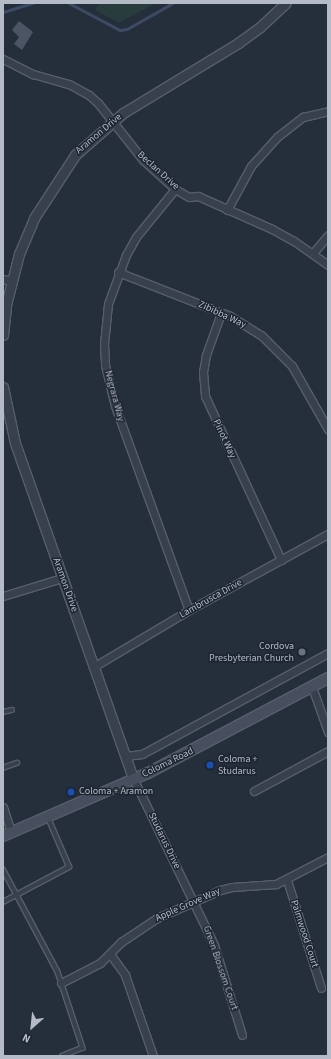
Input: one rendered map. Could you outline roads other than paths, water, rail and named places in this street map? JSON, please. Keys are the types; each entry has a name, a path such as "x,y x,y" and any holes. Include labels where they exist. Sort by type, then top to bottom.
{"main road":[{"name":"Coloma Road","path":"7,834 134,780 328,678"}],"street":[{"name":"Aramon Drive","path":"3,335 7,280 26,236 57,180 75,155 113,121 238,43 260,27 286,3"},
{"name":"Beclan Drive","path":"3,59 33,74 79,89 98,103 143,160 176,190 189,197 198,196 272,229 313,253 328,265"},
{"path":"227,210 251,166 277,137 303,117 328,111"},
{"name":"Negrara Way","path":"176,190 136,238 118,272 105,324 106,365 109,386 189,610"},
{"path":"313,253 328,235"},
{"name":"Zibibba Way","path":"118,272 221,313 261,335 287,359 301,379 328,429"},
{"name":"Pinot Way","path":"221,313 206,355 203,372 205,396 281,560"},
{"name":"Aramon Drive","path":"3,387 15,443 134,780"},
{"name":"Lambrusca Drive","path":"95,666 189,610 328,534"},
{"path":"3,596 62,578"},
{"name":"Coloma Road","path":"126,756 142,754 328,653"},
{"path":"312,687 328,732"},
{"path":"254,791 328,751"},
{"name":"Studarus Drive","path":"134,780 194,902"},
{"path":"3,807 7,834"},
{"name":"Apple Grove Way","path":"61,983 89,971 110,954 121,942 139,929 194,902 232,887 269,886 287,880 328,856"},
{"name":"Palmwood Court","path":"287,880 321,988"},
{"name":"Green Blossom Court","path":"194,902 214,945 242,1035"},
{"path":"110,954 125,975 153,1056"}],"lane":[{"path":"3,712 12,710"},
{"path":"3,768 17,764"},
{"path":"3,902 69,868 48,817"},
{"path":"3,869 18,895 61,983 83,1048 62,1056"}],"waterway":[{"path":"3,12 33,3"},
{"path":"69,3 120,30 127,29 173,3"}],"place":[{"name":"Cordova Presbyterian Church","path":"302,652"},
{"name":"Coloma + Studarus","path":"210,765"},
{"name":"Coloma + Aramon","path":"71,792"}]}
